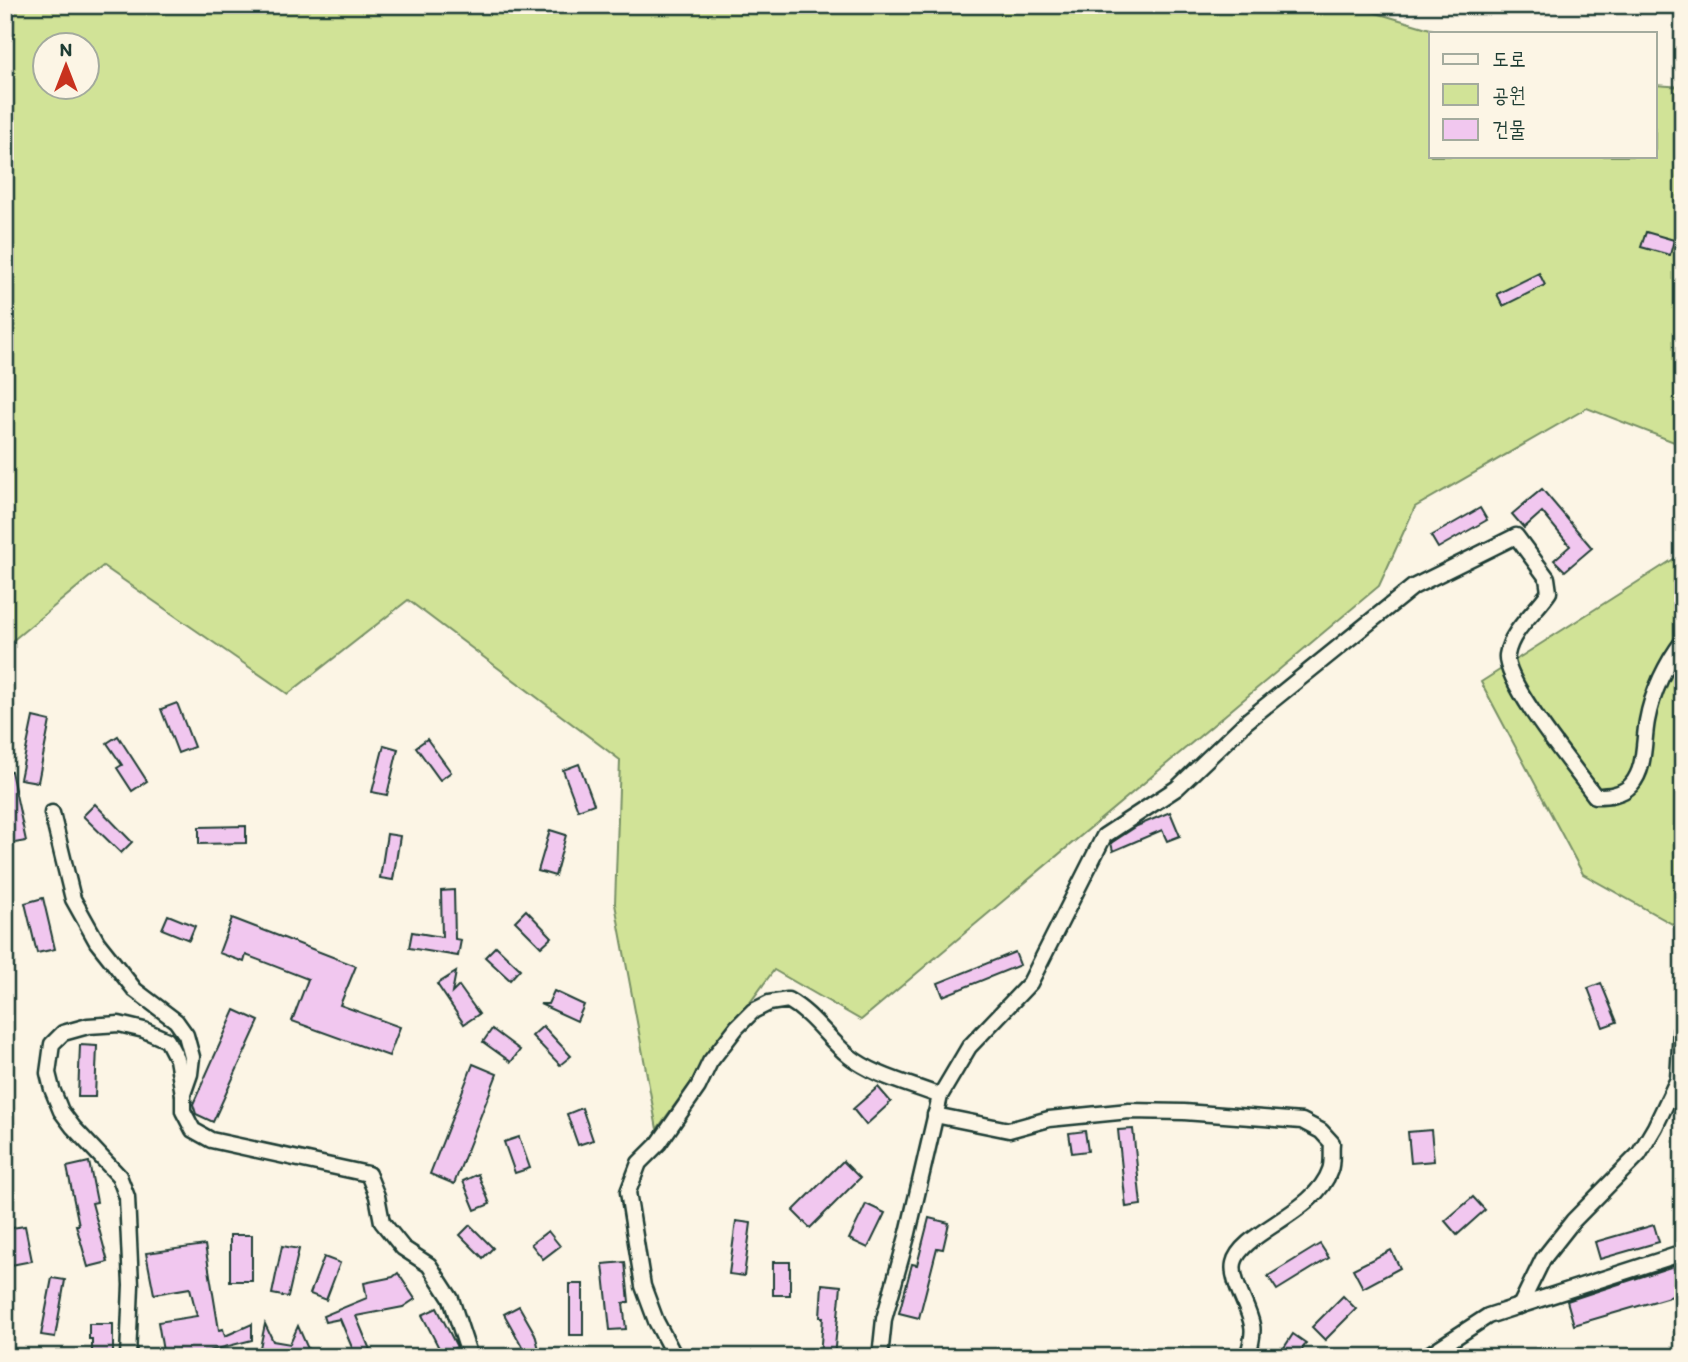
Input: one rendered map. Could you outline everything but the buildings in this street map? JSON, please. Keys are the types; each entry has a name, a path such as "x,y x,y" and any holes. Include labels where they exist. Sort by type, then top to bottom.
{"street":[{"path":"880,1357 884,1319 908,1233 940,1096 969,1047 1030,983 1104,836 1177,788 1247,721 1413,587 1516,536 1547,578 1549,592 1512,640 1507,658 1511,674 1521,694 1595,796 1612,796 1630,786 1638,773 1647,720 1658,686 1683,641"},
{"path":"52,813 73,899 97,942 135,990 176,1021 186,1035 192,1057 183,1094"},
{"path":"675,1357 656,1321 643,1286 628,1192 639,1163 659,1143 698,1087 710,1062 753,1011 769,1003 789,1000 805,1010 850,1057 878,1073 940,1096"},
{"path":"128,1357 131,1285 127,1197 119,1176 61,1111 48,1073 52,1044 63,1033 88,1026 119,1024 144,1030 167,1040 177,1059 183,1111 192,1130 212,1140 368,1174 377,1196 382,1222 403,1248 429,1265 451,1299 470,1357"},
{"path":"1520,1306 1543,1259 1573,1221 1639,1154 1655,1127 1678,1079 1681,1028"},
{"path":"934,1115 1009,1130 1049,1119 1129,1111 1184,1112 1302,1121 1321,1131 1332,1143 1331,1169 1321,1188 1304,1205 1246,1245 1234,1261 1234,1275 1253,1327 1247,1357"},
{"path":"1425,1357 1488,1316 1683,1253"}],"green space":[{"path":"5,5 1349,5 1441,32 1429,32 1429,158 1656,158 1656,85 1683,87 1683,448 1682,445 1587,408 1415,507 1379,586 861,1020 774,970 657,1129 615,904 620,760 408,600 288,694 103,566 5,647"},
{"path":"1683,553 1683,930 1583,874 1481,682"}]}
